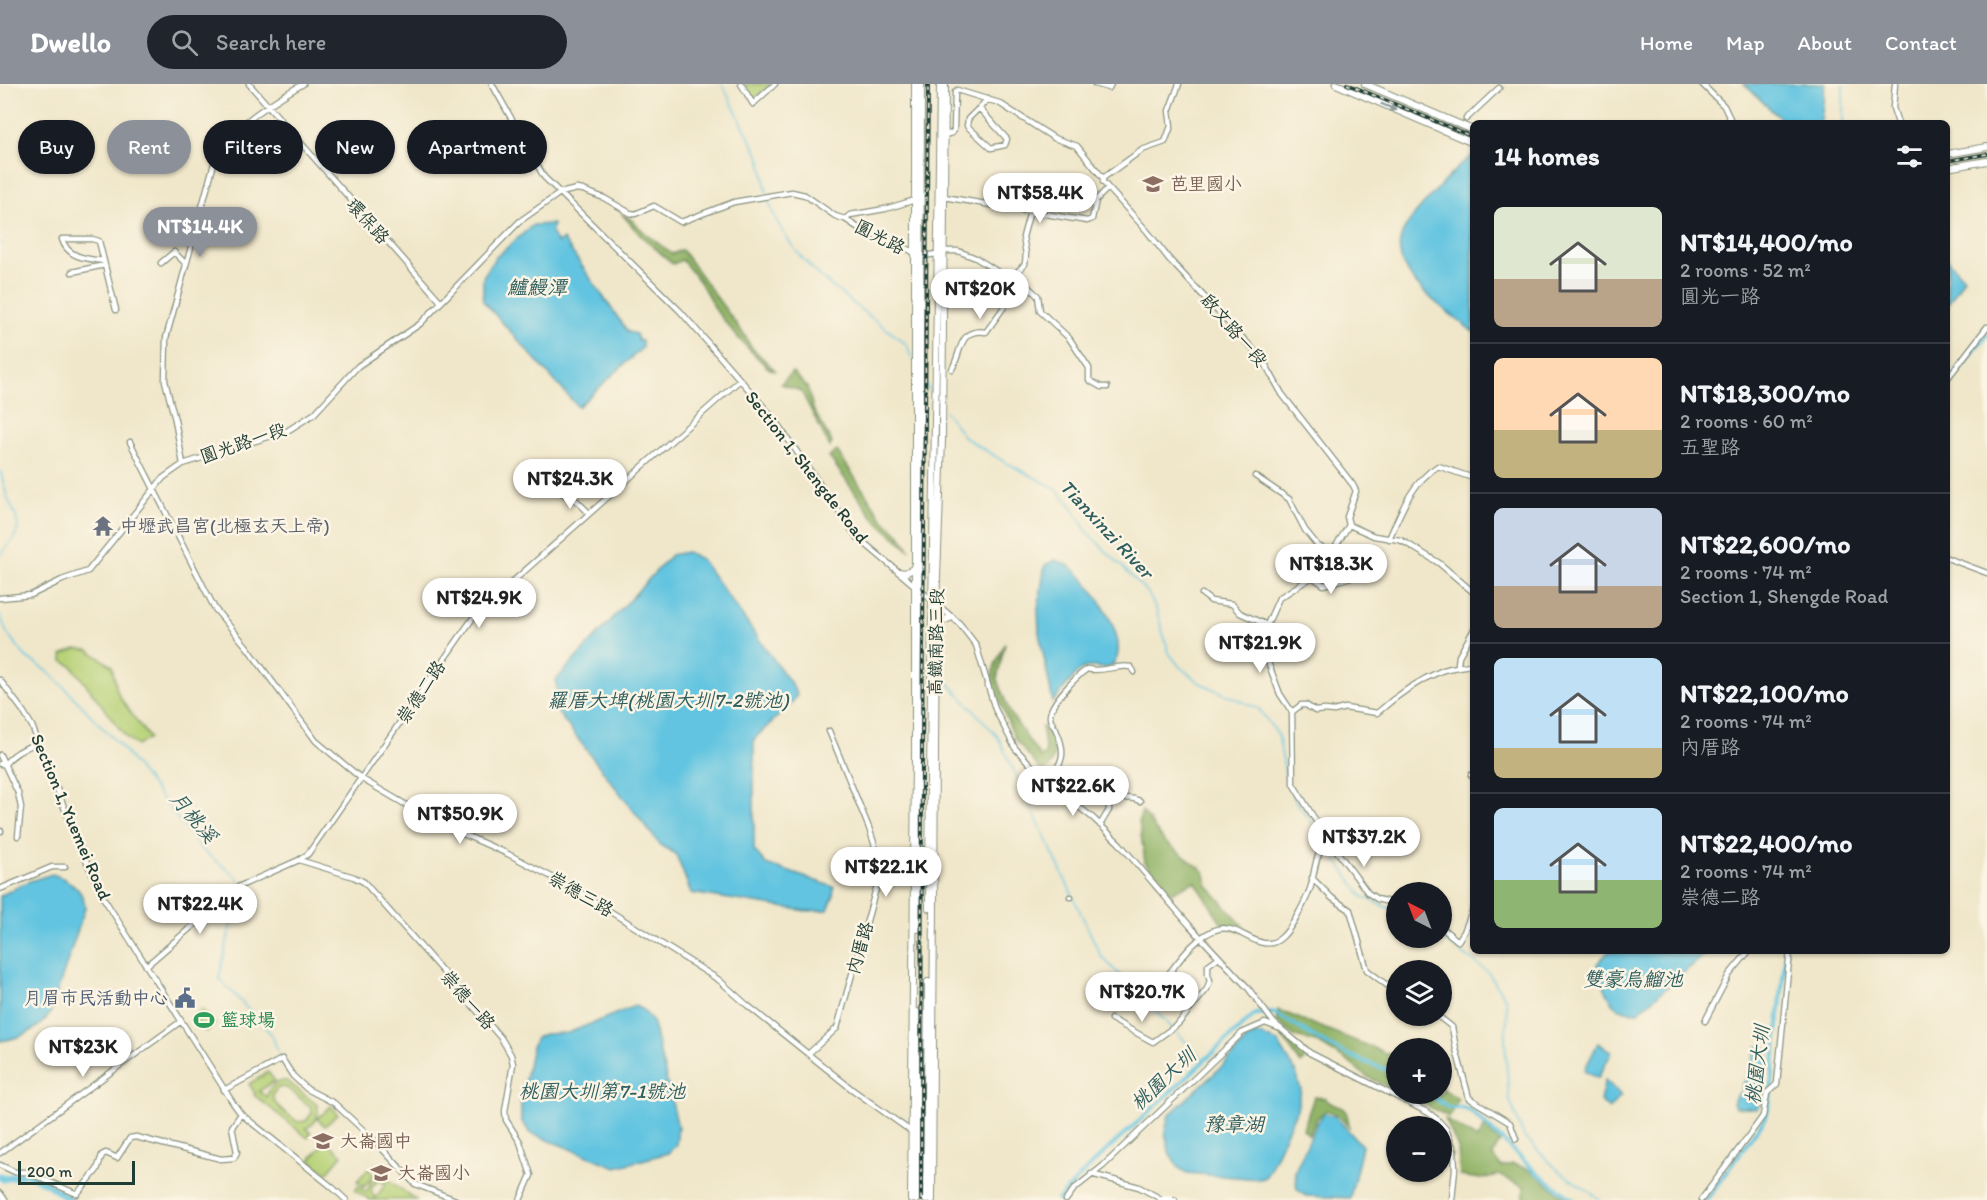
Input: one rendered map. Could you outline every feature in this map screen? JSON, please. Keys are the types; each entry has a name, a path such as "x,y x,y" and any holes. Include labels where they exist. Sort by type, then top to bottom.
{"main road":[{"name":"高鐵南路三段","path":"915,84 917,255"},
{"name":"高鐵南路三段","path":"911,1200 918,585 916,327 921,84"},
{"name":"高鐵南路三段","path":"926,1200 932,613 939,441 940,84"},
{"name":"高鐵南路三段","path":"941,252 945,84"},
{"path":"1336,84 1470,142"},
{"path":"1365,84 1470,129"},
{"path":"939,155 944,135"},
{"path":"915,163 920,136"},
{"path":"1950,153 1987,147"},
{"path":"1950,167 1987,160"},
{"name":"高鐵南路三段","path":"916,419 915,564 920,617 916,1200"},
{"name":"高鐵南路三段","path":"932,1200 937,627 932,578 939,441"},
{"path":"899,572 905,573 913,569 915,564"},
{"path":"918,585 932,578"},
{"path":"920,617 924,611 928,610 932,613"},
{"path":"937,627 941,622 952,618"},
{"path":"915,757 920,734"},
{"path":"913,1031 917,1046"},
{"path":"1162,1200 1174,1200"}],"street":[{"name":"環保路","path":"249,84 441,302"},
{"path":"183,464 165,381 166,338 216,156 222,145 266,105 303,84"},
{"name":"Section 1, Shengde Road","path":"492,84 539,170 680,311 771,415 856,536 918,585 973,639 995,709 1015,748 1047,782 1100,825 1130,855 1201,938 1262,1004 1280,1029"},
{"path":"741,84 753,104 776,84"},
{"path":"1095,84 1109,88 1111,84"},
{"path":"1103,178 1142,150 1165,142 1171,126 1169,111 1179,84"},
{"path":"1702,84 1724,106 1731,120"},
{"path":"1895,84 1893,108 1897,120"},
{"path":"1466,119 1499,88"},
{"name":"啟文路一段","path":"944,135 952,134 954,130 955,92 957,90 999,103 1054,138 1077,146 1103,178 1102,182 1169,259 1263,360 1282,394 1353,485 1356,491 1347,517 1349,525"},
{"path":"979,108 1007,139 1005,145 991,148 969,129 967,121 979,108 988,99"},
{"path":"944,197 1089,221 1093,217 1096,200 1108,188"},
{"name":"圓光路","path":"560,193 583,190 635,214 654,206 681,222 734,202 792,192 805,195 835,216 845,219 866,233 892,240 917,255 958,251 970,255 1028,287 1038,296 1040,311 1069,338 1089,368 1089,380 1101,387 1107,387"},
{"name":"圓光路一段","path":"0,598 31,595 88,571 164,478 183,464 287,431 314,414 358,366 420,324 520,221 560,193"},
{"name":"圓光路","path":"845,219 850,215 885,209 915,200"},
{"path":"952,369 961,344 968,335 977,331 986,332 1004,307 1000,284 1026,264 1023,237 1030,211"},
{"path":"104,263 74,255 63,244 62,239 98,240 104,263 116,310"},
{"path":"161,263 174,252 186,264"},
{"path":"72,272 104,263"},
{"path":"1950,375 1987,327"},
{"name":"崇德二路","path":"146,966 238,887 299,860 310,852 474,615 740,380"},
{"name":"崇德三路","path":"130,442 215,609 247,647 316,741 362,779 436,822 538,869 588,897 719,980 853,1090 912,1132"},
{"path":"1389,539 1407,500 1430,471 1438,466 1470,477"},
{"path":"1255,476 1289,499 1305,530 1318,546 1334,549"},
{"path":"562,493 577,501 589,513"},
{"path":"1386,901 1368,893 1338,850 1328,840 1293,783 1292,712 1280,694 1266,657 1267,625 1282,595 1312,577 1349,525 1374,536 1400,540 1439,563 1470,589"},
{"path":"1950,559 1987,573"},
{"path":"1312,577 1324,585 1358,575"},
{"path":"1202,594 1211,601 1232,604 1240,613 1267,625"},
{"path":"1458,664 1459,656 1470,634"},
{"path":"1292,712 1301,705 1306,705 1315,711 1334,711 1345,708 1377,713 1392,699 1419,682 1443,670 1470,663"},
{"path":"1047,782 1058,769 1063,752 1062,744 1050,719 1051,711 1058,698 1087,669 1109,670 1121,665 1131,667 1134,672"},
{"name":"Section 1, Yuemei Road","path":"0,680 23,711 39,742 79,845 103,897 224,1090 241,1114 346,1200"},
{"name":"內厝路","path":"808,1054 837,1028 882,867 869,828 829,731"},
{"path":"2,764 10,757 39,742"},
{"path":"0,755 2,764 18,793 21,807 18,836"},
{"path":"1100,825 1110,803 1129,798 1140,801"},
{"path":"1163,978 1201,938 1218,929 1227,929 1271,944 1282,937 1299,912 1311,887 1314,861 1328,840"},
{"name":"崇德一路","path":"299,860 364,882 501,1038 511,1055 513,1064 505,1111 506,1120 520,1142 531,1171 520,1200"},
{"path":"0,889 52,867 65,867"},
{"path":"1312,878 1332,898 1350,910 1367,970 1386,984"},
{"path":"1452,936 1458,941 1470,915"},
{"path":"1705,1021 1729,975 1746,954"},
{"path":"1701,1200 1763,1116 1767,1093 1777,1084 1790,954"},
{"path":"1111,1019 1153,1042 1173,1028 1207,989 1210,980 1208,965 1219,957"},
{"path":"0,1153 180,1022"},
{"path":"1066,1200 1074,1189 1176,1098 1242,1033 1265,1023 1280,1029 1310,1053 1429,1113 1438,1120 1446,1130 1454,1151 1452,1200"},
{"path":"1451,1026 1469,1098 1510,1123 1516,1139"},
{"path":"224,1090 280,1060 307,1089 334,1103 375,1141 411,1180 424,1188 456,1200"},
{"path":"0,1165 15,1172 27,1172 77,1194 97,1170 102,1155 106,1153 117,1158 130,1138 136,1137 221,1159 234,1158 237,1152 232,1127 241,1114"},
{"path":"1091,1174 1139,1186 1162,1200"},
{"path":"0,1193 5,1200"}],"green space":[{"path":"744,84 771,84 755,98"},
{"path":"621,213 672,254 682,250 751,347 776,371 768,368 739,339 717,312 700,282 682,260 673,264 640,235"},
{"path":"792,372 807,387 814,411 832,442 830,447 801,391 781,384"},
{"path":"837,451 882,518 900,535 910,550 875,520 829,457"},
{"path":"1005,643 997,679 1010,713 1041,758 1046,752 1042,727 1049,726 1054,751 1052,762 1043,773 1015,739 991,680"},
{"path":"76,649 88,650 112,666 121,699 149,738 137,746 126,737 72,666 63,661 62,655"},
{"path":"1077,773 1115,793 1094,789 1073,793"},
{"path":"1142,811 1164,841 1204,871 1208,886 1248,932 1223,926 1195,881 1169,894 1145,862 1139,821"},
{"name":"籃球場","path":"202,1009 215,1024 206,1032 193,1017"},
{"path":"1278,1010 1386,1053 1386,1086 1366,1076 1346,1060 1316,1042 1295,1037 1276,1021"},
{"path":"1279,1032 1308,1055 1301,1064"},
{"path":"268,1072 275,1081 259,1091 266,1097 274,1085 287,1081 317,1105 316,1119 306,1128 311,1133 308,1138 254,1095 249,1084","holes":["280,1087 287,1088 311,1107 312,1113 306,1121 298,1122 274,1101 275,1092"]},
{"path":"1452,1095 1458,1099 1450,1116 1424,1104 1452,1104"},
{"path":"1314,1097 1325,1098 1344,1109 1349,1127 1338,1115 1327,1110 1317,1118 1309,1135 1303,1129"},
{"path":"331,1106 338,1114 325,1126 317,1119"},
{"path":"1452,1123 1477,1139 1485,1127 1500,1142 1492,1155 1501,1167 1513,1164 1530,1170 1568,1200 1524,1200 1524,1187 1498,1175 1481,1179 1460,1176 1458,1148 1452,1135"},
{"path":"326,1141 342,1155 327,1173 310,1160"},
{"path":"368,1169 374,1174 364,1187 357,1181"},
{"path":"384,1177 416,1200 370,1200 355,1190 358,1186 367,1192 371,1181","holes":["380,1181 386,1184 375,1198 372,1193 373,1186"]}],"water":[{"path":"1744,84 1825,84 1821,120 1782,120"},
{"path":"1470,158 1470,330 1422,290 1403,263 1399,249 1406,226"},
{"name":"鱸鰻潭","path":"553,224 551,233 558,243 563,239 628,332 636,334 638,340 642,341 642,348 578,407 483,301 483,277 495,258 533,225"},
{"path":"1950,262 1964,278 1950,301"},
{"name":"羅厝大埤(桃園大圳7-2號池)","path":"687,552 701,559 797,695 791,704 754,739 754,850 766,864 834,887 828,910 806,911 691,893 676,854 660,845 558,713 556,680 671,555"},
{"path":"1055,560 1066,564 1080,575 1098,598 1113,627 1118,653 1111,666 1088,667 1081,670 1053,702 1039,633 1038,608 1045,565"},
{"path":"52,874 64,879 79,891 85,908 50,1014 28,1033 0,1041 0,896 27,882"},
{"name":"雙豪烏鰡池","path":"1606,954 1706,954 1638,1012 1625,1011 1613,1003 1597,964"},
{"name":"桃園大圳第7-1號池","path":"635,1006 643,1010 652,1020 678,1127 676,1145 668,1153 616,1167 530,1133 521,1120 521,1097 536,1038 544,1034 568,1033"},
{"name":"豫章湖","path":"1258,1034 1278,1042 1296,1072 1301,1090 1297,1109 1268,1173 1264,1178 1259,1179 1187,1173 1179,1168 1170,1155 1165,1132 1169,1115 1229,1060 1248,1038"},
{"path":"1598,1043 1612,1052 1598,1078 1584,1071"},
{"path":"1758,1046 1769,1050 1766,1074 1748,1073"},
{"path":"1747,1077 1763,1078 1762,1094 1742,1089"},
{"path":"1605,1080 1621,1095 1609,1109 1600,1101"},
{"path":"1743,1092 1759,1097 1760,1103 1757,1109 1735,1107 1733,1103 1737,1094"},
{"path":"1324,1113 1335,1116 1362,1146 1350,1198 1306,1196 1297,1189 1295,1171"}],"waterway":[{"name":"Tianxinzi River","path":"722,84 761,160 767,194"},
{"path":"1843,84 1843,120"},
{"name":"Tianxinzi River","path":"768,199 778,223 807,264 846,298 907,345 912,359"},
{"name":"桃園大圳","path":"1950,381 1987,335"},
{"name":"Tianxinzi River","path":"922,379 933,395"},
{"name":"Tianxinzi River","path":"945,411 964,437 1003,461 1055,488 1071,505 1087,532 1148,593 1156,609 1169,653 1180,667 1200,683 1259,709 1278,735 1287,783 1296,802 1363,897 1386,907"},
{"name":"月桃溪","path":"0,471 18,528 15,536 0,556"},
{"name":"月桃溪","path":"0,615 7,633 26,657 46,670 63,686 123,749 202,850 237,877 241,885 241,892 219,978 272,1035 280,1057"},
{"path":"942,676 998,737 1101,956 1204,1060"},
{"name":"Tianxinzi River","path":"1452,946 1488,972 1506,1000 1505,1042 1509,1098 1524,1137 1559,1171 1601,1200"},
{"name":"桃園大圳","path":"1706,1200 1766,1117 1770,1100 1786,954"},
{"name":"桃園大圳","path":"1058,1200 1090,1166 1255,1014 1275,1013 1326,1044 1386,1069"},
{"name":"桃園大圳","path":"1444,1104 1450,1108 1462,1107 1472,1112 1538,1174 1574,1200"},
{"path":"0,1176 3,1179 27,1173 70,1200"}],"tunnel":[{"path":"910,879 930,892"}],"railway":[{"path":"921,1200 922,744 928,84"},
{"path":"1347,84 1470,136"},
{"path":"1950,160 1987,154"}],"place":[{"name":"芭里國小","path":"1153,184"},
{"name":"中壢武昌宮(北極玄天上帝)","path":"103,526"},
{"name":"月眉市民活動中心","path":"185,998"},
{"name":"籃球場","path":"204,1020"},
{"name":"大崙國中","path":"323,1141"},
{"name":"大崙國小","path":"381,1173"}]}
